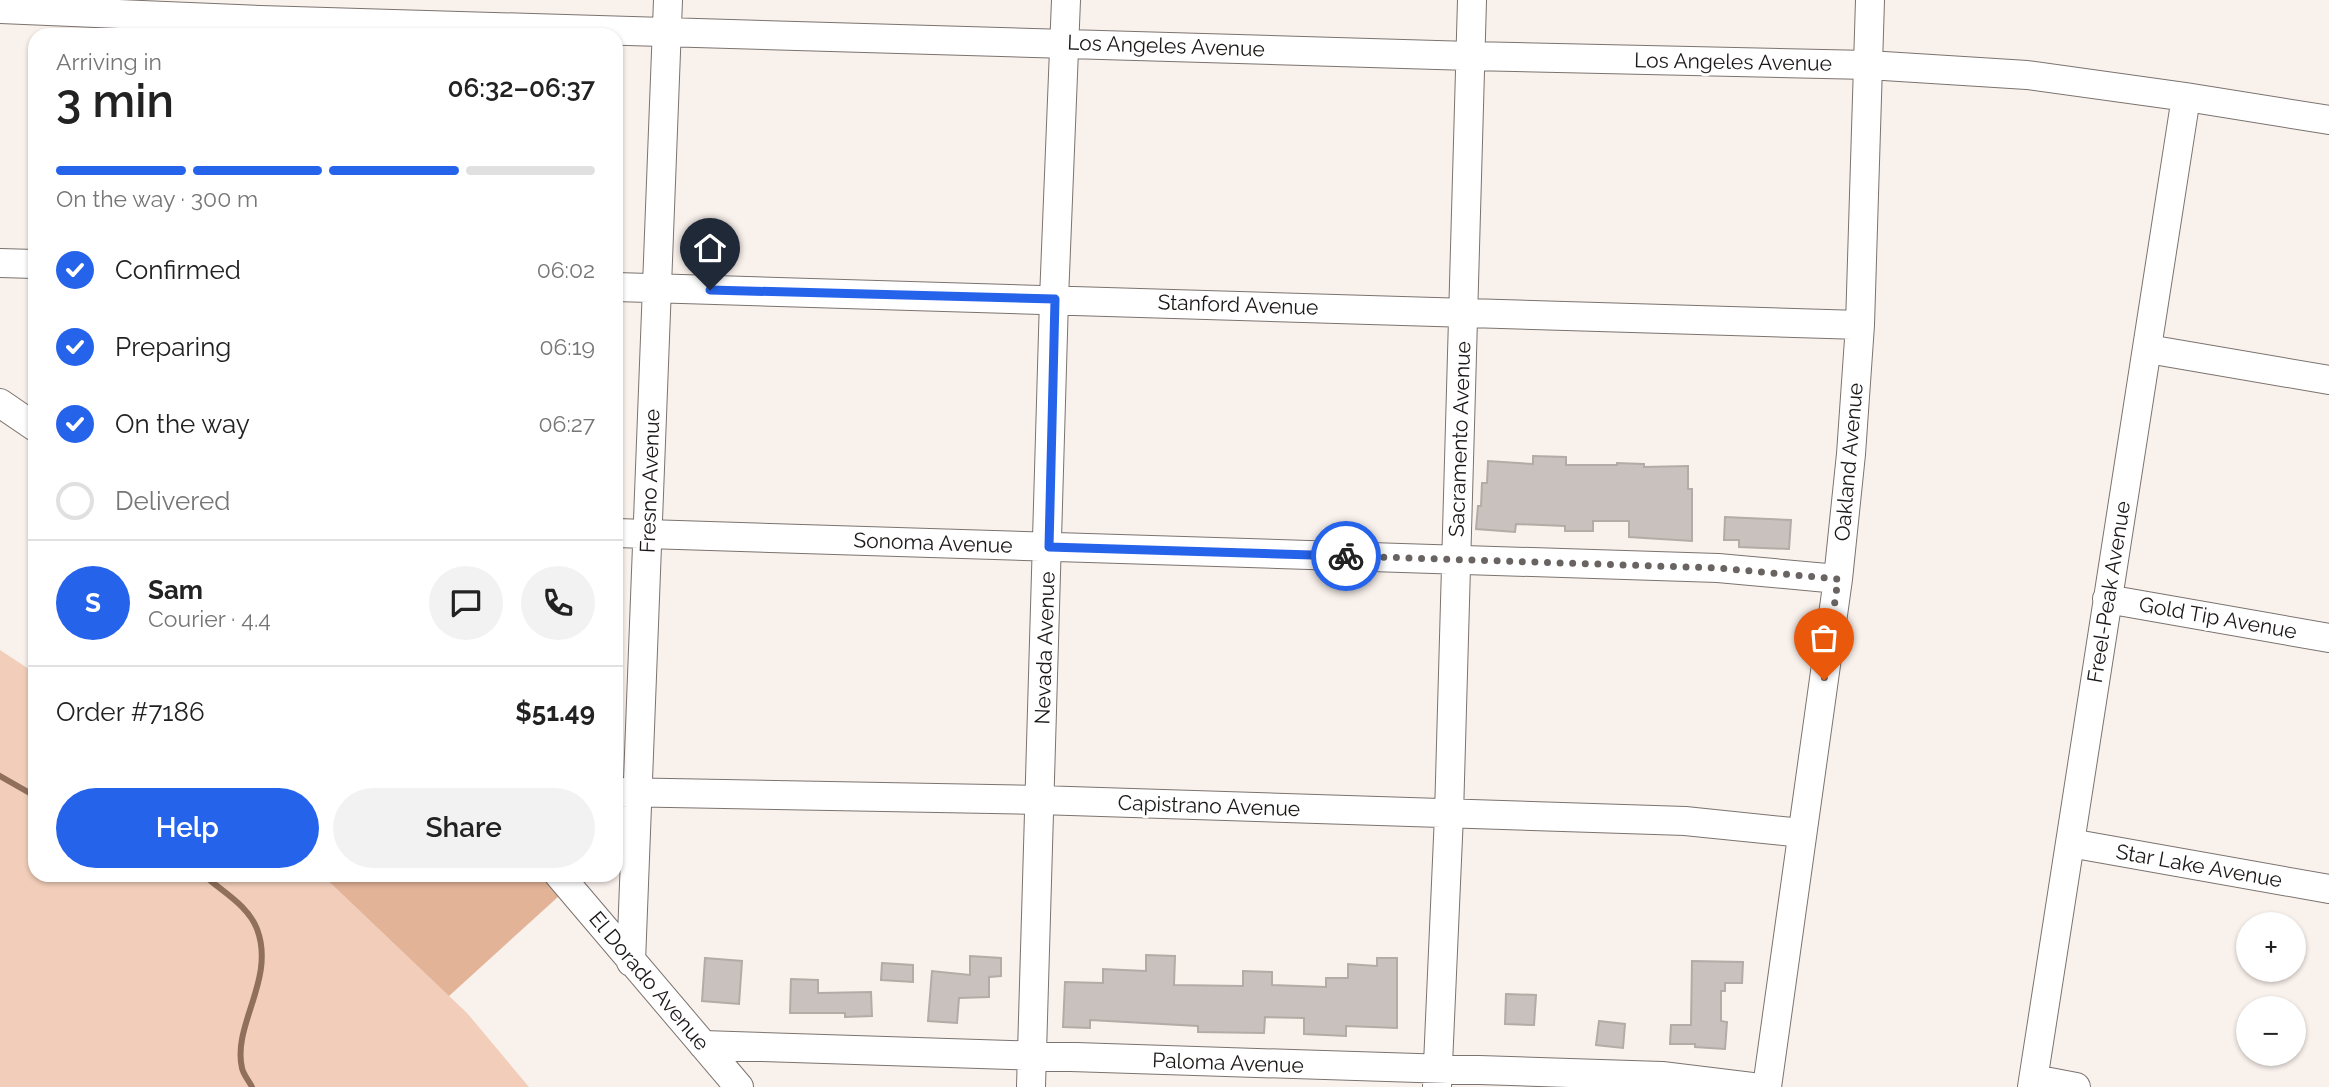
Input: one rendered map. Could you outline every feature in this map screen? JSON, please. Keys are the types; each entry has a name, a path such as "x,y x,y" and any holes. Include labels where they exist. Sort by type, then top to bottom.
{"street":[{"name":"Fresno Avenue","path":"631,961 627,792 648,533 668,0"},
{"name":"Nevada Avenue","path":"1031,1087 1066,0"},
{"name":"Sacramento Avenue","path":"1437,1078 1449,814 1472,0"},
{"name":"Oakland Avenue","path":"1767,1087 1838,579 1851,454 1860,325 1870,0"},
{"name":"Los Angeles Avenue","path":"0,9 551,28"},
{"name":"Los Angeles Avenue","path":"623,30 1868,65 2027,75 2186,97 2329,121"},
{"name":"Freel-Peak Avenue","path":"2033,1083 2186,97"},
{"path":"0,263 28,264"},
{"name":"Stanford Avenue","path":"623,287 1860,325"},
{"path":"2148,349 2329,380"},
{"path":"0,403 28,422"},
{"name":"Sonoma Avenue","path":"623,533 1718,568 1838,579"},
{"name":"Gold Tip Avenue","path":"2107,599 2329,638"},
{"name":"Capistrano Avenue","path":"627,792 1040,800 1685,821 1802,833"},
{"name":"Star Lake Avenue","path":"2070,843 2329,889"},
{"name":"El Dorado Avenue","path":"565,882 739,1087"},
{"name":"Paloma Avenue","path":"703,1045 1032,1056 1437,1078 1662,1076 1752,1087"},
{"path":"2033,1083 2076,1087"}],"shaded area":[{"path":"0,650 28,668 28,882 329,882 467,1013 529,1087 0,1087"},
{"path":"329,882 548,882 559,896 449,996"}],"building":[{"path":"1533,456 1566,457 1566,465 1617,463 1644,464 1644,467 1688,466 1688,489 1692,489 1692,541 1629,537 1629,521 1593,521 1593,531 1565,531 1565,526 1516,524 1515,532 1476,529 1482,483 1487,483 1488,461 1533,464"},
{"path":"1725,517 1791,520 1789,549 1739,547 1739,540 1724,540"},
{"path":"1146,955 1175,956 1174,985 1243,986 1243,971 1272,972 1272,985 1326,987 1326,978 1348,978 1348,964 1377,966 1377,958 1397,958 1397,1028 1346,1026 1346,1036 1304,1034 1304,1018 1265,1017 1264,1033 1198,1032 1198,1026 1090,1020 1090,1028 1063,1027 1065,982 1103,983 1103,969 1146,971"},
{"path":"970,956 1001,958 1001,976 989,977 989,997 959,998 957,1023 928,1021 932,971 970,975"},
{"path":"705,958 742,961 739,1004 702,1001"},
{"path":"1692,961 1743,962 1742,983 1725,983 1725,991 1721,991 1721,1021 1727,1022 1725,1049 1695,1047 1695,1044 1670,1044 1671,1025 1691,1025"},
{"path":"882,963 913,965 913,982 881,980"},
{"path":"791,979 818,980 818,993 871,992 872,1016 790,1013"},
{"path":"1506,994 1536,995 1534,1025 1505,1024"},
{"path":"1599,1021 1625,1024 1623,1048 1596,1045"}],"waterway":[{"path":"0,776 28,792"},
{"path":"213,882 234,899 253,920 261,948 258,984 243,1035 241,1052 243,1070 252,1087"}],"way so far":[{"path":"1346,556 1718,568 1838,579 1824,680"}],"route":[{"path":"710,290 1055,299 1049,547 1346,556"}]}
